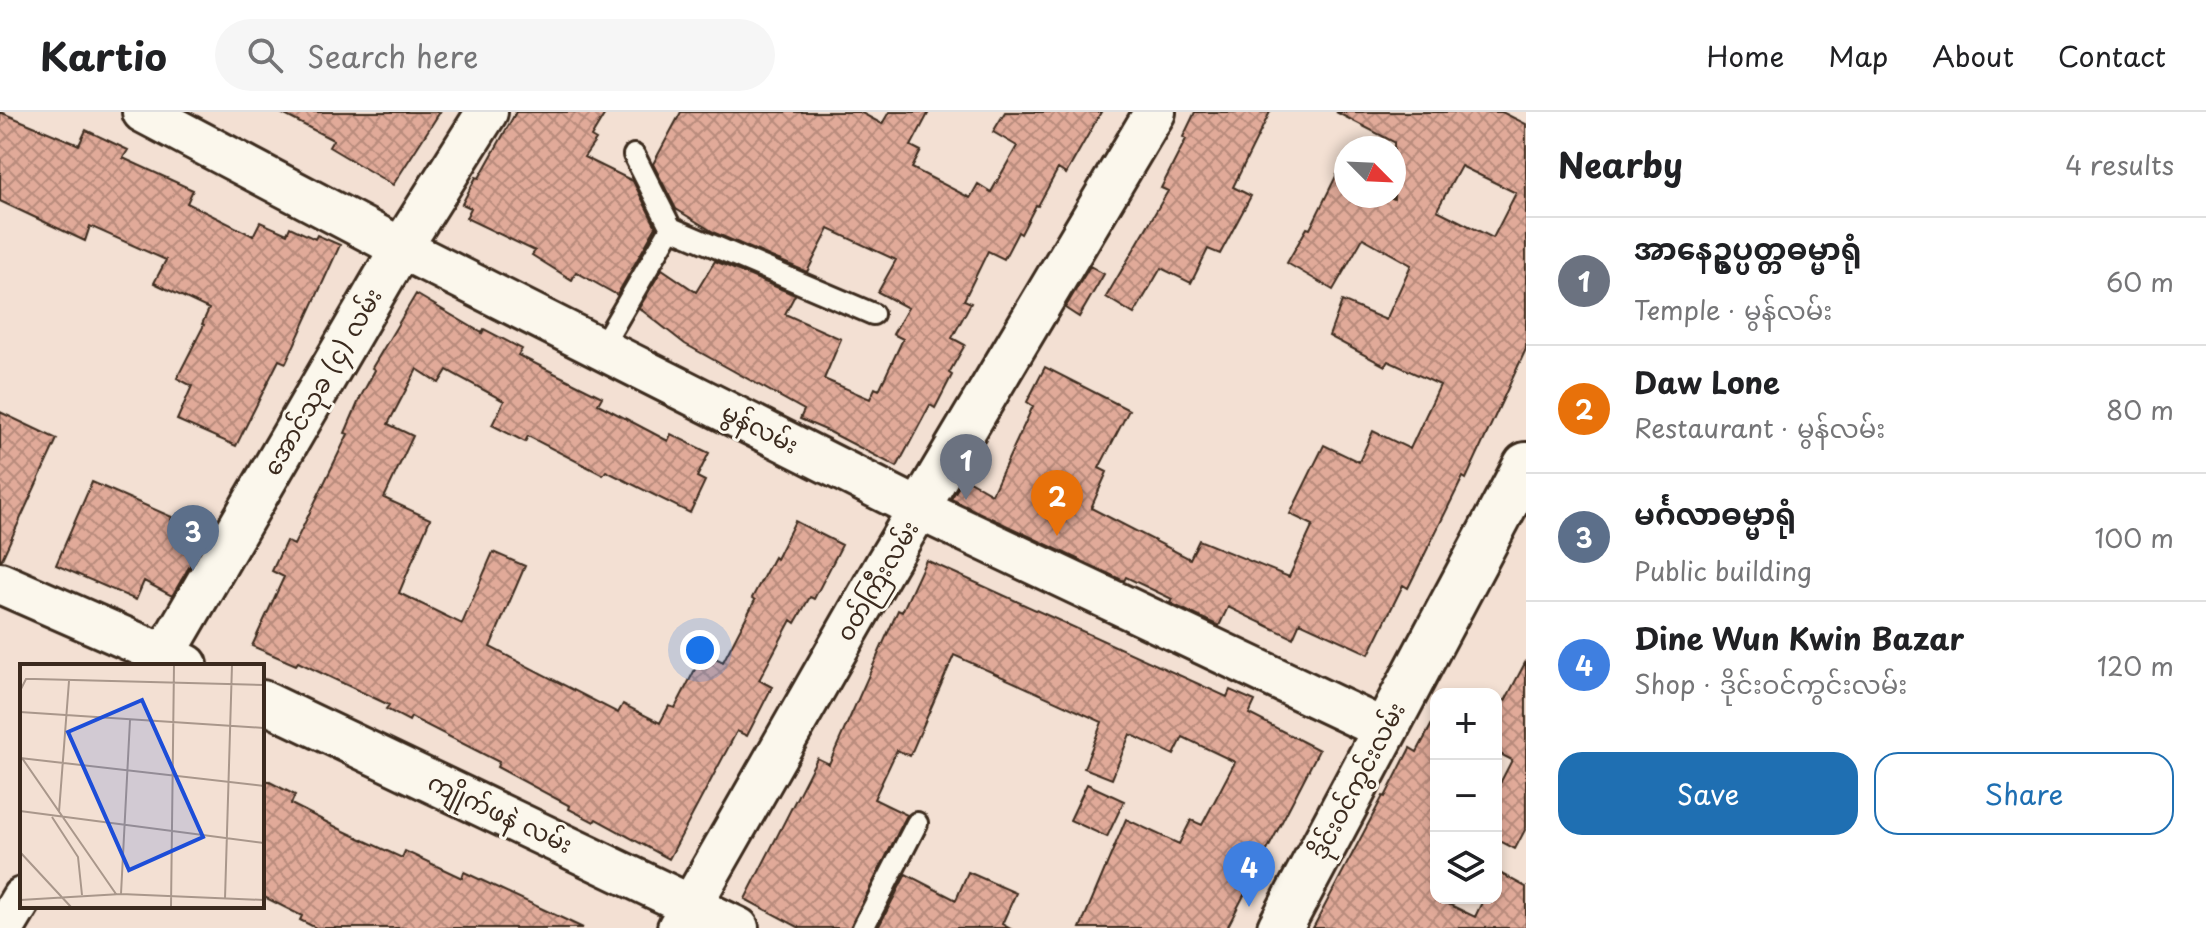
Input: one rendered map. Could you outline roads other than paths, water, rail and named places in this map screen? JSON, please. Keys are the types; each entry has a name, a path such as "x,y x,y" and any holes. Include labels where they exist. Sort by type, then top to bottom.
{"street":[{"name":"မွန်လမ်း","path":"143,112 401,248 921,510 1385,730"},
{"name":"အောင်သုခ (၄) လမ်း","path":"171,662 401,248 487,112"},
{"name":"၀တ်ကြီးလမ်း","path":"685,917 886,564 921,510 1155,112"},
{"name":"ဒိုင်းဝင်ကွင်းလမ်း","path":"1280,928 1526,465"},
{"path":"0,583 171,662"},
{"name":"ကျိုက်ဖနဲ လမ်း","path":"264,702 685,917 738,928"},
{"path":"4,928 20,901"}],"lane":[{"path":"634,155 671,228 873,314"},
{"path":"601,348 671,228"},
{"path":"863,928 917,823"}],"place":[{"name":"အာနေဥ္စပ္ပတ္တဓမ္မာရုံ","path":"966,500"},
{"name":"Daw Lone","path":"1057,536"},
{"name":"မင်္ဂလာဓမ္မာရုံ","path":"193,571"},
{"name":"Dine Wun Kwin Bazar","path":"1249,907"}]}
